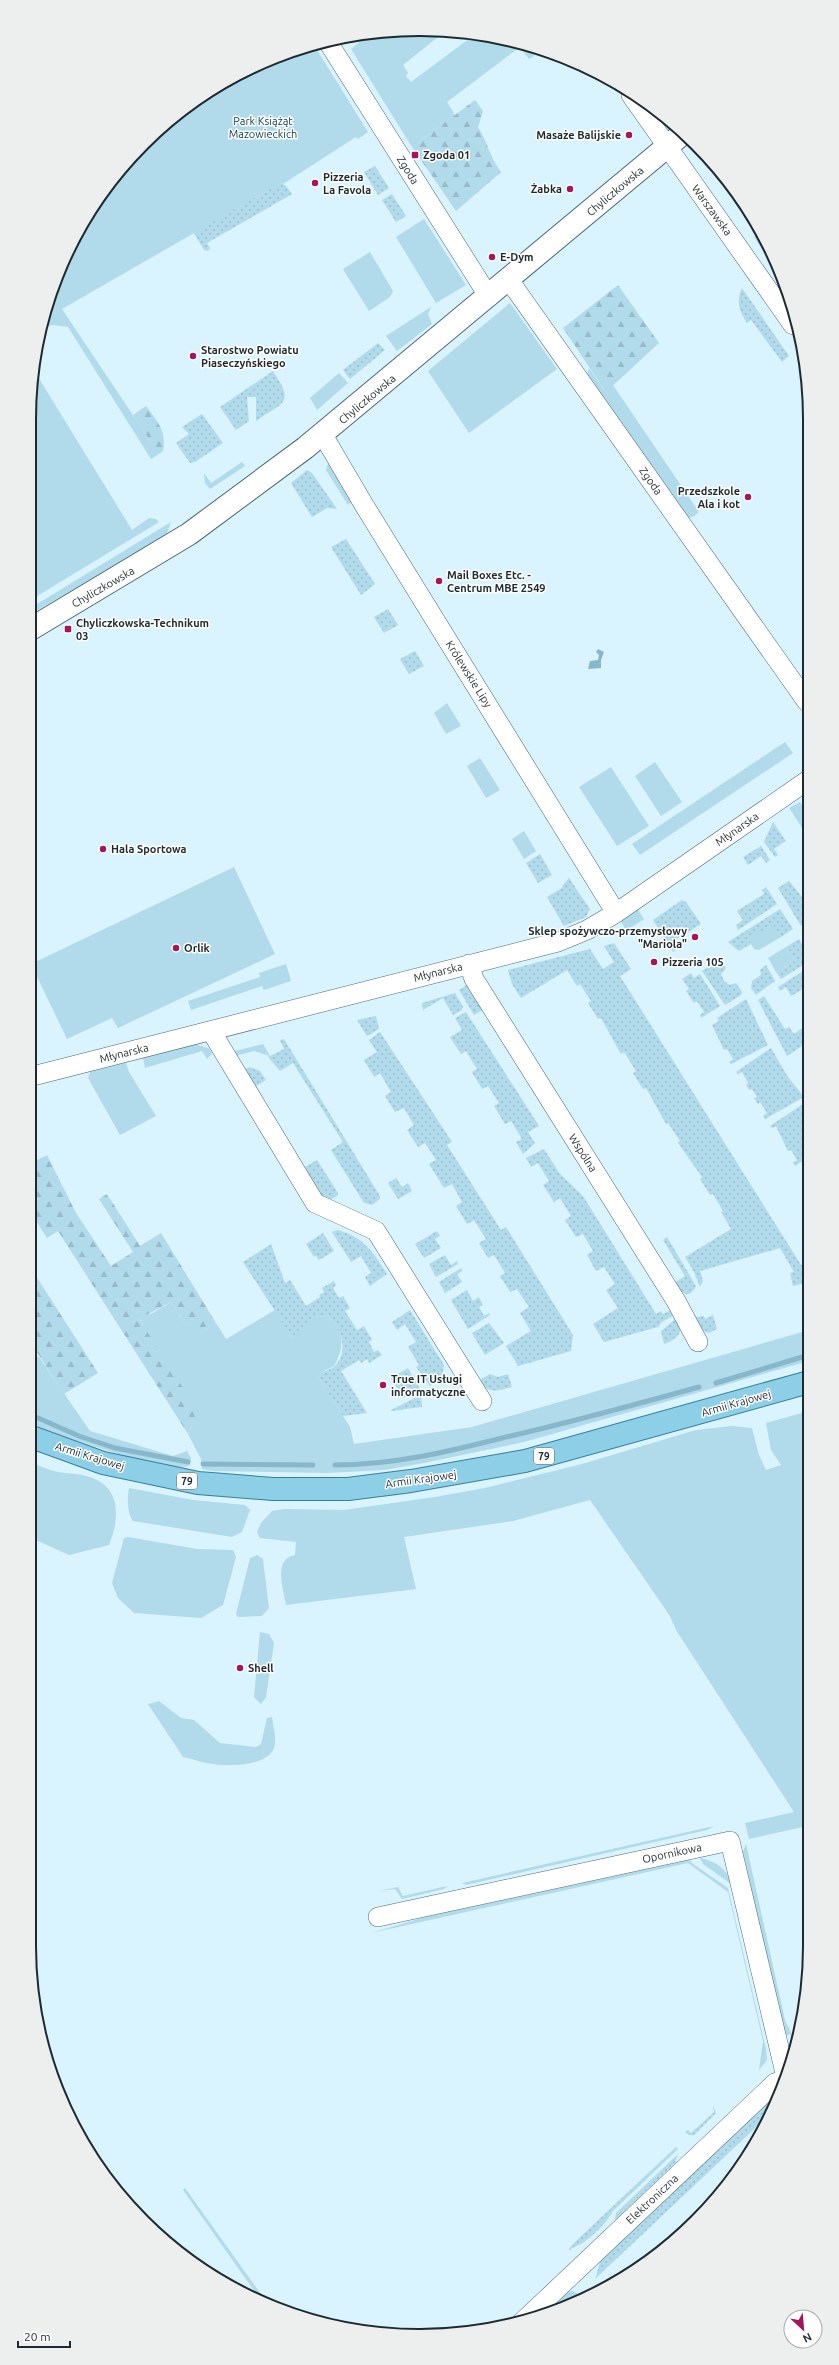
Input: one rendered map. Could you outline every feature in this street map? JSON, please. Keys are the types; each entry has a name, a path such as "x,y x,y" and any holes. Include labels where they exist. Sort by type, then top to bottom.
{"main road":[{"name":"Armii Krajowej","path":"36,1439 103,1463 198,1482 273,1489 348,1489 411,1481 525,1461 803,1384"}],"street":[{"name":"Zgoda","path":"331,46 489,297"},
{"name":"Warszawska","path":"643,108 674,141 790,321"},
{"name":"Chyliczkowska","path":"36,626 189,534 323,435 510,280 674,141"},
{"name":"Zgoda","path":"510,280 803,696"},
{"name":"Królewskie Lipy","path":"323,435 364,505 616,913"},
{"name":"Młynarska","path":"36,1075 558,942 587,930 616,913 803,783"},
{"name":"Wspólna","path":"469,964 474,979 676,1301 698,1342"},
{"path":"211,1031 315,1204 376,1231 482,1401"},
{"name":"Opornikowa","path":"378,1918 730,1841 783,2067"},
{"name":"Elektroniczna","path":"533,2312 778,2082"}],"green space":[{"path":"420,36 438,37 403,65 408,73 406,76 411,82 469,39 518,49 447,102 455,115 412,147 351,49 362,40 369,39"},
{"name":"Park Książąt Mazowieckich","path":"317,50 368,132 358,139 356,137 283,184 281,183 62,309 159,454 151,459 68,327 53,325 47,326 56,296 65,273 87,228 115,186 148,148 186,115 228,87 273,65"},
{"path":"522,50 532,53 534,56 529,59"},
{"path":"475,100 483,111 478,127 501,172 456,211 412,147"},
{"path":"375,166 389,188 378,195 364,172"},
{"path":"281,183 286,186 292,194 207,243 210,248 208,251 204,250 194,233"},
{"path":"392,194 406,216 396,222 382,200"},
{"path":"424,219 466,285 436,303 396,237"},
{"path":"756,236 764,253 754,237"},
{"path":"370,252 393,291 390,297 369,311 343,269"},
{"path":"618,285 659,343 606,392 563,328"},
{"path":"742,288 789,356 782,362 751,320 747,323 744,319 739,306 739,297"},
{"path":"510,303 557,369 469,433 428,371"},
{"path":"431,307 428,314 432,324 397,351 386,336"},
{"path":"378,343 385,350 350,379 343,370"},
{"path":"589,368 605,391 613,385 699,512 693,517 687,518 587,374"},
{"path":"273,371 284,390 285,396 283,401 256,421 256,397 247,397 249,421 236,430 220,407"},
{"path":"339,373 348,383 317,410 310,398"},
{"path":"38,377 132,530 149,518 156,519 159,522 36,597 36,420"},
{"path":"146,406 160,427 164,438 163,451 159,454 133,415"},
{"path":"202,414 223,443 195,462 190,463 176,443 189,434 182,427"},
{"path":"242,462 245,466 210,489 205,483 204,473 211,483"},
{"path":"330,462 352,502 348,505 326,470"},
{"path":"307,470 312,473 337,509 327,508 312,517 291,483"},
{"path":"171,522 166,536 36,611 36,605"},
{"path":"346,539 375,584 361,595 331,547"},
{"path":"388,609 398,625 384,633 374,617"},
{"path":"415,651 424,666 409,674 400,659"},
{"path":"447,703 461,726 446,734 434,713"},
{"path":"785,742 793,753 640,855 632,844"},
{"path":"480,758 500,790 486,798 467,766"},
{"path":"655,762 682,802 661,816 635,776"},
{"path":"611,767 649,826 617,846 579,787"},
{"path":"800,802 803,806 803,829 789,808"},
{"path":"773,822 786,841 774,849 778,855 775,857 764,842"},
{"path":"524,831 536,851 524,859 512,839"},
{"path":"761,846 770,860 766,863 761,856 748,865 743,857"},
{"path":"540,854 552,875 538,883 526,863"},
{"name":"Orlik","path":"234,867 275,954 118,1028 112,1018 67,1039 36,974 36,962"},
{"path":"569,878 590,909 586,917 564,926 547,897 562,888"},
{"path":"789,881 803,898 803,925 801,926 778,888"},
{"path":"766,887 777,904 738,930 736,925 743,920 737,911 764,894 762,890"},
{"path":"682,900 686,902 701,924 672,942 676,950 673,952 653,920"},
{"path":"637,908 644,919 626,931 621,921"},
{"path":"780,909 793,929 781,937 773,924 748,939 751,944 739,951 728,942"},
{"path":"773,923 781,937 759,950 754,949 748,939"},
{"path":"799,939 803,945 803,965 781,979 776,972 795,961 786,947"},
{"path":"614,943 631,969 620,976 801,1265 803,1264 803,1284 793,1286 790,1273 794,1272 780,1248 700,1271 703,1281 700,1287 694,1272 685,1257 731,1229 713,1194 710,1195 700,1179 702,1177 678,1143 680,1141 668,1123 666,1124 646,1088 643,1089 633,1073 636,1071 624,1052 621,1054 601,1018 598,1019 588,1003 591,1001 580,984 577,986 567,970 521,998 512,984 508,970 590,949 603,969 614,962 604,946"},
{"path":"786,947 795,961 776,972 768,958"},
{"path":"720,960 726,968 721,974 724,981 730,985 736,983 742,992 741,995 725,1005 702,971"},
{"path":"286,964 291,981 264,990 262,986 191,1010 188,1001 260,977 259,973"},
{"path":"766,965 775,981 756,995 751,988 752,981 761,975 760,970"},
{"path":"803,971 803,989 791,996 786,987 780,991 778,987"},
{"path":"691,973 694,978 700,974 720,1006 701,1018 700,1015 704,1012 697,1001 694,1003 686,991 689,989 682,979"},
{"path":"468,984 484,1009 474,1015 459,990"},
{"path":"455,993 463,1007 462,1010 453,1015 443,998 423,1010 422,1003"},
{"path":"764,996 785,1029 789,1027 794,1034 803,1028 803,1045 787,1056 758,1000"},
{"path":"746,999 768,1045 731,1064 729,1062 733,1059 727,1049 724,1050 712,1025 719,1021 717,1018"},
{"path":"466,1012 539,1126 528,1132 535,1143 523,1154 516,1142 522,1139 511,1121 505,1124 494,1106 499,1103 488,1086 482,1089 472,1072 477,1069 466,1051 461,1054 450,1037 462,1030 455,1018"},
{"path":"376,1016 379,1029 367,1036 357,1020"},
{"path":"380,1032 452,1142 447,1145 501,1230 506,1227 573,1335 571,1351 518,1366 506,1346 531,1331 520,1313 529,1307 517,1289 510,1292 500,1276 505,1273 494,1255 488,1258 479,1243 486,1239 474,1220 467,1224 456,1206 462,1202 452,1184 444,1188 429,1164 436,1160 425,1143 418,1147 407,1130 414,1125 404,1108 395,1112 385,1096 391,1092 380,1073 374,1077 364,1060 377,1052 369,1040"},
{"path":"284,1039 380,1196 380,1199 372,1205 364,1203 331,1150 343,1142 293,1063 280,1071 268,1057 284,1049 280,1040"},
{"path":"195,1044 210,1049 212,1054 207,1059 202,1051 145,1068 143,1058"},
{"path":"263,1044 270,1056 254,1051 235,1056 235,1051"},
{"path":"771,1048 788,1077 803,1098 765,1119 763,1116 767,1113 760,1102 758,1104 754,1098 757,1097 752,1089 749,1090 746,1085 748,1083 742,1072 738,1074 736,1072"},
{"path":"126,1063 129,1072 156,1116 120,1135 88,1078 90,1072"},
{"path":"250,1067 260,1071 266,1080 255,1087 305,1167 317,1160 338,1193 337,1196 331,1199 317,1197 307,1184 240,1072"},
{"path":"803,1104 803,1160 795,1166 793,1163 797,1160 791,1150 788,1151 776,1126 772,1128 770,1126"},
{"path":"544,1149 560,1174 583,1196 656,1314 661,1311 663,1314 671,1310 676,1314 662,1322 658,1327 604,1342 593,1324 618,1308 606,1290 615,1284 604,1267 596,1271 587,1255 593,1251 583,1234 576,1237 565,1220 571,1216 560,1198 554,1202 543,1185 549,1181 538,1163 531,1167 526,1158"},
{"path":"47,1155 76,1213 111,1266 133,1252 99,1199 107,1194 140,1246 161,1233 216,1323 203,1331 194,1332 186,1326 171,1302 139,1319 196,1408 194,1420 188,1434 58,1231 47,1238 36,1221 36,1201 38,1200 36,1196 36,1160"},
{"path":"396,1178 402,1187 408,1183 412,1191 398,1199 388,1183"},
{"path":"337,1230 354,1236 367,1246 387,1274 370,1286 365,1277 371,1273 361,1256 351,1262 332,1232"},
{"path":"437,1231 440,1236 435,1239 441,1248 424,1258 415,1244"},
{"path":"323,1233 334,1251 319,1260 316,1256 314,1257 306,1244"},
{"path":"667,1237 696,1286 691,1293 685,1294 674,1283 685,1276 663,1240"},
{"path":"271,1244 285,1283 290,1280 306,1306 320,1297 319,1295 324,1292 322,1288 334,1281 336,1285 333,1288 339,1298 343,1296 350,1308 345,1311 357,1330 364,1326 372,1340 369,1342 374,1352 378,1350 382,1355 369,1363 367,1359 361,1363 359,1360 341,1371 367,1413 343,1416 317,1375 334,1367 342,1354 342,1340 333,1321 328,1316 313,1317 292,1337 243,1262"},
{"path":"445,1255 451,1265 457,1261 458,1264 436,1277 429,1264"},
{"path":"461,1268 462,1271 457,1274 462,1282 445,1293 439,1282"},
{"path":"36,1276 98,1373 64,1394 36,1351"},
{"path":"467,1290 473,1301 479,1297 483,1305 479,1307 484,1316 489,1313 490,1315 468,1329 451,1300"},
{"path":"171,1302 186,1326 203,1331 216,1323 226,1339 275,1310 292,1337 313,1317 328,1316 340,1333 340,1352 334,1366 317,1375 350,1427 354,1444 472,1427 803,1332 803,1363 524,1442 424,1463 384,1470 327,1473 213,1471 202,1469 201,1459 188,1434 194,1420 139,1318 153,1313"},
{"path":"410,1310 444,1365 442,1376 430,1386 416,1367 419,1365 408,1347 416,1342 405,1324 397,1330 392,1322"},
{"path":"713,1315 717,1329 709,1333 701,1330 696,1317 704,1316 705,1319"},
{"path":"678,1317 681,1326 679,1334 673,1340 664,1344 661,1331"},
{"path":"489,1323 504,1343 485,1355 472,1333"},
{"path":"36,1356 39,1357 90,1431 173,1456 187,1451 191,1458 190,1465 179,1467 161,1465 112,1452 36,1425"},
{"path":"408,1368 420,1389 403,1398 391,1378"},
{"path":"490,1374 498,1377 508,1374 512,1387 498,1390 490,1390 486,1388 478,1381"},
{"path":"421,1395 422,1407 391,1411 391,1410"},
{"path":"803,1413 803,1827 749,1839 745,1823 794,1812 676,1630 670,1616 590,1500 513,1521 404,1537 416,1589 286,1605 281,1576 282,1569 284,1562 288,1558 295,1555 296,1542 260,1538 257,1532 261,1523 272,1511 284,1509 344,1510 485,1488 582,1464 696,1430 732,1426 752,1428 759,1455 766,1470 781,1465 771,1450 766,1423"},
{"path":"36,1465 61,1473 79,1474 98,1480 112,1494 116,1513 113,1534 109,1545 69,1555 36,1540"},
{"path":"129,1488 193,1500 245,1505 250,1510 242,1532 232,1537 133,1521 128,1505"},
{"path":"128,1537 197,1549 233,1550 236,1557 223,1605 201,1618 134,1613 118,1598 112,1583 124,1538"},
{"path":"257,1555 263,1559 269,1608 262,1616 238,1617 236,1614 250,1558"},
{"path":"260,1632 269,1634 274,1643 266,1697 261,1704 254,1697"},
{"path":"159,1701 181,1718 194,1720 220,1743 256,1747 261,1744 267,1718 272,1717 275,1737 274,1748 270,1754 263,1759 234,1765 214,1764 183,1757 148,1704"},
{"path":"714,1826 707,1830 466,1885 462,1883"},
{"path":"746,1844 785,2020 792,2035 792,2038 790,2034 785,2036 743,1852"},
{"path":"700,1858 720,1866 727,1874 731,1884 703,1864"},
{"path":"690,1860 693,1864 728,1888 766,2049 767,2060 759,2070 763,2041 728,1892 688,1863 371,1933 425,1917"},
{"path":"447,1886 444,1889 402,1899 395,1889 379,1891 398,1887 403,1896"},
{"path":"771,2099 758,2126 595,2279 601,2259"},
{"path":"713,2105 716,2113 694,2135 689,2135 685,2132 688,2130 691,2133 714,2112"},
{"path":"676,2147 678,2149 613,2211 596,2232 582,2243 570,2250 569,2249 574,2243"},
{"path":"678,2154 675,2163 615,2220 616,2213"},
{"path":"185,2188 261,2294 254,2291 183,2190"},
{"path":"572,2291 579,2294 552,2306 566,2292"}],"shaded area":[{"path":"598,649 604,652 601,660 601,668 588,669 590,661 598,660 599,655 596,652"}],"waterway":[{"path":"716,1383 803,1357"},
{"path":"335,1465 377,1463 440,1453 576,1420 699,1387"},
{"path":"36,1417 79,1436 115,1448 188,1462"},
{"path":"203,1464 313,1465"}],"place":[{"name":"Masaże Balijskie","path":"629,135"},
{"name":"Zgoda 01","path":"415,155"},
{"name":"Pizzeria La Favola","path":"315,183"},
{"name":"Żabka","path":"570,189"},
{"name":"E-Dym","path":"492,257"},
{"name":"Starostwo Powiatu Piaseczyńskiego","path":"193,356"},
{"name":"Przedszkole Ala i kot","path":"748,497"},
{"name":"Mail Boxes Etc. - Centrum MBE 2549","path":"439,581"},
{"name":"Chyliczkowska-Technikum 03","path":"68,629"},
{"name":"Hala Sportowa","path":"103,849"},
{"name":"Sklep spożywczo-przemysłowy \"Mariola\"","path":"695,937"},
{"name":"Orlik","path":"176,948"},
{"name":"Pizzeria 105","path":"654,962"},
{"name":"True IT Usługi informatyczne","path":"383,1385"},
{"name":"Shell","path":"240,1668"}]}
